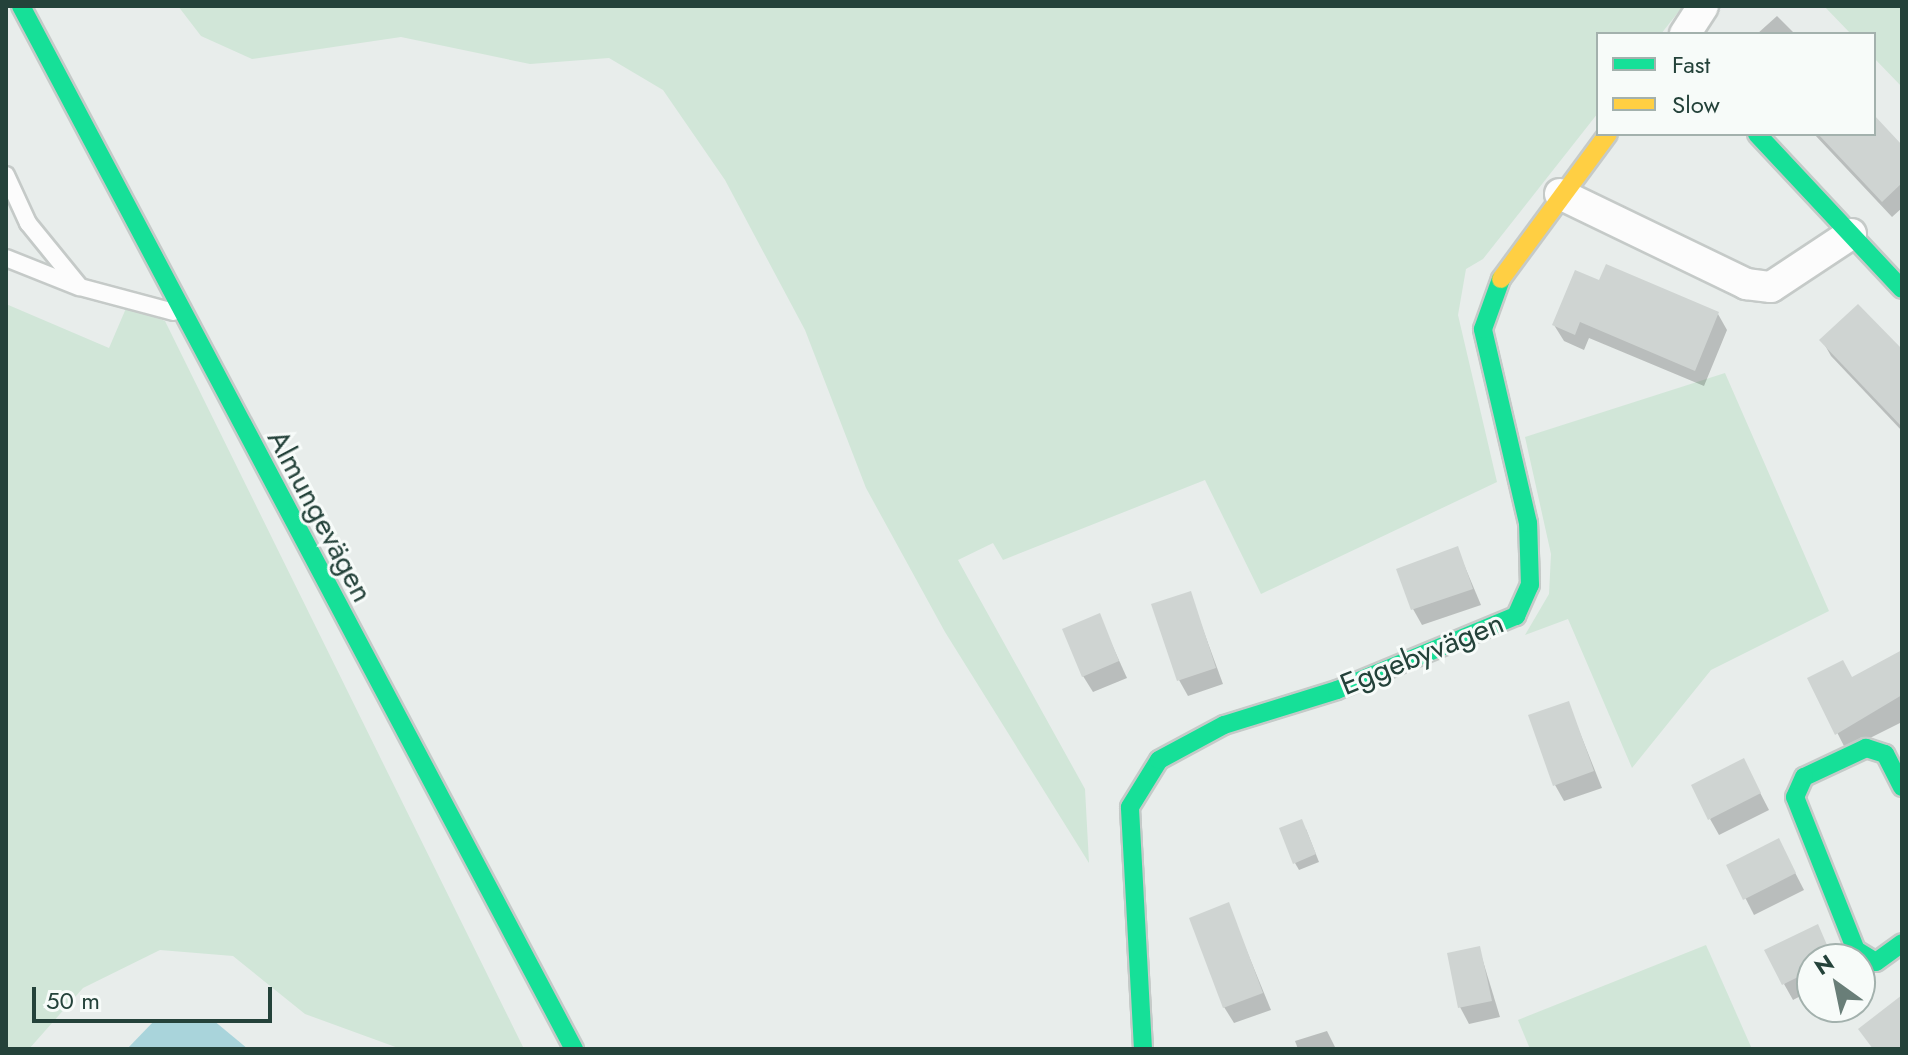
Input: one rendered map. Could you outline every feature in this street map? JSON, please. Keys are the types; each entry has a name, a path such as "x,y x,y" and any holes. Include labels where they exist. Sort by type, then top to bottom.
{"street":[{"name":"Almungevägen","path":"21,6 180,313 574,1049"},
{"path":"1686,32 1703,6"},
{"name":"Eggebyvägen","path":"1143,1049 1130,807 1159,760 1224,725 1337,690 1516,616 1530,585 1528,523 1483,329 1505,269 1606,136"},
{"path":"1759,136 1902,289"},
{"path":"1560,194 1746,284 1771,287 1851,234"},
{"path":"1902,787 1885,754 1866,748 1804,777 1795,797 1856,950 1876,962 1902,943"}],"lane":[{"path":"6,175 28,223 80,287"},
{"path":"6,258 80,287 180,313"}],"green space":[{"path":"178,6 1683,6 1663,32 1596,32 1596,116 1483,259 1466,269 1458,315 1497,482 1261,594 1205,480 1003,560 993,543 958,560 1085,789 1089,863 945,632 866,488 805,330 725,180 663,90 609,58 530,64 401,37 252,59 201,36"},
{"path":"1824,6 1902,6 1902,87 1876,60 1876,32 1849,32"},
{"path":"6,304 109,348 127,306 165,321 524,1049 401,1049 305,1014 233,956 160,950 83,988 29,1049 6,1049"},
{"path":"1725,373 1829,611 1711,670 1632,768 1568,619 1525,635 1549,594 1551,554 1525,437"},
{"path":"1706,945 1752,1049 1530,1049 1518,1020"}],"water":[{"path":"213,1020 248,1049 127,1049 154,1021"}],"building":[{"path":"1876,117 1902,145 1902,183 1882,202 1820,136 1876,136"},
{"path":"1606,264 1719,312 1695,371 1580,322 1575,335 1552,325 1575,270 1599,280"},
{"path":"1858,304 1902,349 1902,427 1819,340"},
{"path":"1458,546 1473,589 1411,610 1396,569"},
{"path":"1191,591 1216,668 1177,681 1151,604"},
{"path":"1100,613 1119,661 1082,677 1062,629"},
{"path":"1902,650 1902,695 1835,735 1807,678 1843,660 1852,677"},
{"path":"1569,701 1594,771 1553,786 1528,715"},
{"path":"1744,758 1761,793 1708,820 1691,785"},
{"path":"1302,819 1316,854 1293,864 1279,828"},
{"path":"1779,838 1796,873 1743,900 1726,865"},
{"path":"1229,902 1263,993 1223,1008 1189,918"},
{"path":"1818,924 1826,943 1796,943 1796,978 1782,985 1764,950"},
{"path":"1480,946 1492,1001 1458,1008 1447,953"},
{"path":"1902,995 1902,1049 1873,1049 1858,1029 1866,1023 1876,1023 1876,1015"}],"traffic: fast":[{"path":"21,6 574,1049"},
{"path":"1759,136 1902,289"},
{"path":"1143,1049 1130,807 1159,760 1224,725 1337,690 1516,616 1530,585 1528,523 1483,329 1501,279"},
{"path":"1902,787 1885,754 1866,748 1804,777 1795,797 1856,950 1876,962 1902,943"}],"traffic: slow":[{"path":"1501,279 1607,136"}]}
